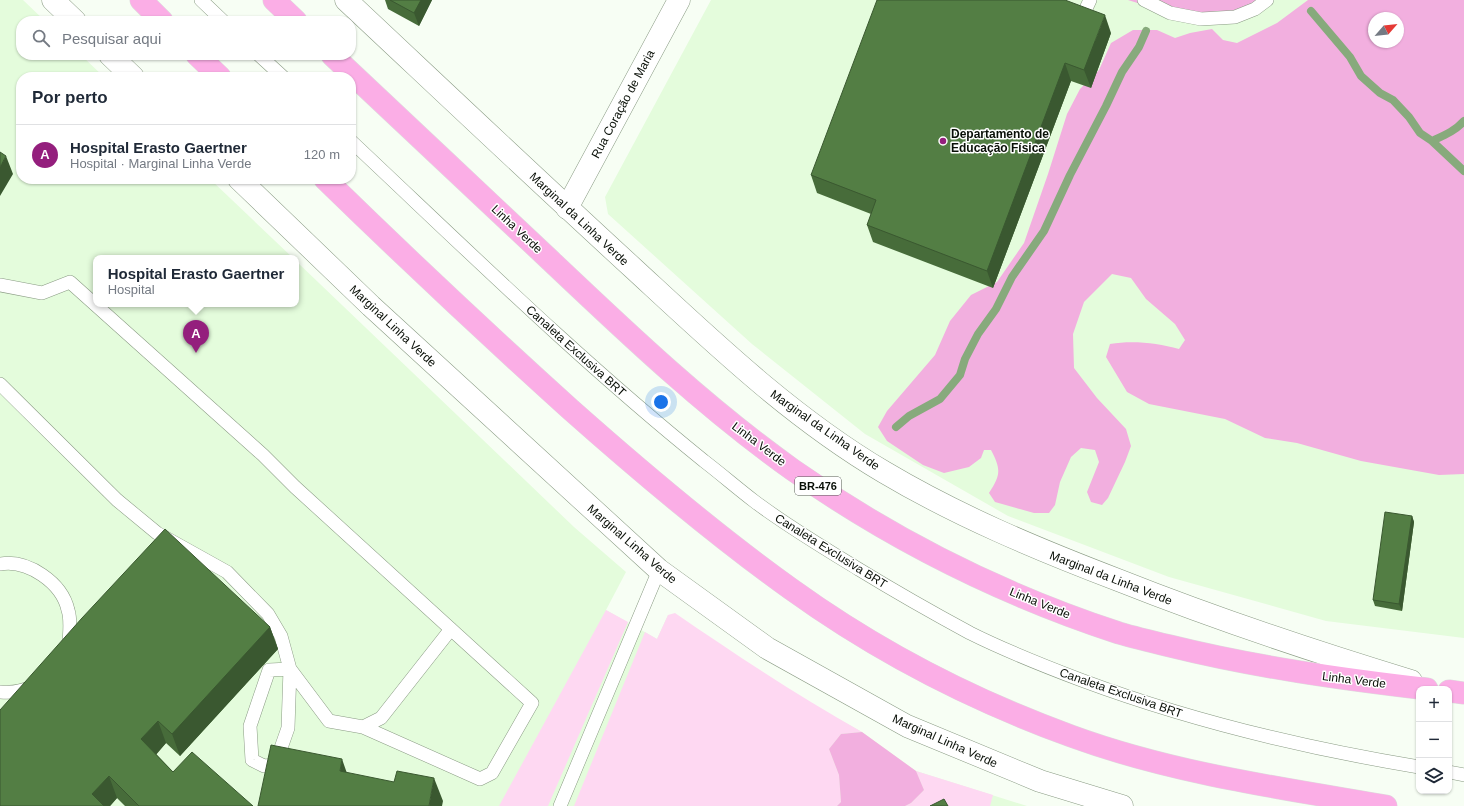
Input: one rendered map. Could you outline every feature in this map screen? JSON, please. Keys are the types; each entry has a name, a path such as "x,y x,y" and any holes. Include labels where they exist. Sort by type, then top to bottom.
{"highway":[{"path":"141,0 157,16"},
{"path":"274,0 291,16"},
{"path":"202,60 215,72"},
{"name":"Linha Verde","path":"337,60 350,72"},
{"name":"Linha Verde","path":"356,78 662,365 725,418 794,470 906,541 968,573 1049,608 1122,634 1259,666 1336,678 1416,688"},
{"path":"330,184 525,369 645,474 721,536 791,590 885,649 956,688 1016,715 1121,753 1179,768 1235,780 1386,806"},
{"path":"1452,691 1464,693"}],"main road":[{"path":"53,0 70,16"},
{"name":"Marginal da Linha Verde","path":"346,0 567,208 705,334 786,405 833,439 883,472 941,504 1041,550 1179,604 1329,656 1427,686"},
{"name":"Rua Coração de Maria","path":"567,208 679,0"},
{"path":"115,60 128,72"},
{"name":"Marginal Linha Verde","path":"244,184 370,306 659,570 767,648 906,726 1040,782 1122,806"}],"lane":[{"path":"201,0 218,16"},
{"path":"1084,13 1090,0"},
{"path":"1144,0 1170,12 1201,19 1235,16 1255,9 1267,0"},
{"path":"264,60 278,72"},
{"name":"Canaleta Exclusiva BRT","path":"356,146 600,374 672,435 754,501 819,546 899,593 972,634 1036,663 1114,692 1192,718 1279,740 1369,759 1416,767"},
{"path":"0,285 42,293 70,282 93,303"},
{"path":"98,307 263,455 532,703 492,773 480,779 363,727 329,721 290,669"},
{"path":"0,384 117,500 157,533 226,572 268,614 282,636 290,669 288,728 275,764 264,766 252,760 250,726 269,670 290,669"},
{"path":"0,564 6,563 25,566 46,576 59,590 68,610 70,642 62,660"},
{"path":"560,806 659,570"},
{"path":"363,727 381,718 452,629"},
{"path":"0,692 12,693 25,690 45,680"},
{"path":"1452,773 1464,775"}],"shaded area":[{"path":"0,0 23,0 40,16 16,16 16,60 86,60 99,72 16,72 16,184 215,184 290,255 93,255 93,307 299,307 299,264 574,527 626,572 606,610 657,639 668,615 734,654 813,705 862,732 916,771 1027,806 0,806"},
{"path":"711,0 1464,0 1464,638 1326,621 1169,577 1008,516 865,434 752,344 608,214 605,197"},
{"path":"1128,0 1260,0 1223,19 1185,18"},
{"path":"1308,0 1464,0 1464,474 1439,475 1361,461 1297,443 1265,438 1225,419 1149,404 1127,392 1106,357 1110,344 1127,342 1145,343 1179,349 1185,340 1175,324 1146,299 1131,278 1112,274 1084,302 1073,334 1074,368 1097,398 1126,429 1131,446 1108,498 1102,505 1091,502 1087,492 1099,462 1095,450 1081,448 1071,457 1060,482 1055,505 1049,513 1034,513 995,502 989,493 998,476 998,467 991,450 984,450 981,458 969,467 944,473 923,465 887,441 878,427 887,411 935,355 950,321 971,295 997,282 1024,243 1067,114 1080,89 1099,70 1111,43 1133,30 1157,30 1175,38 1190,33 1212,29 1223,40 1237,43 1277,23"},
{"path":"606,610 628,622 548,806 499,806"},
{"path":"675,613 814,704 862,732 841,734 829,749 839,775 841,802 837,806 574,806 645,632 657,639 668,615"},
{"path":"862,732 916,771 924,790 911,803 905,806 837,806 841,802 839,775 829,749 841,734"},
{"path":"916,771 993,795 990,806 905,806 911,803 924,790"}],"building":[{"path":"390,0 421,0 414,13"},
{"name":"Departamento de Educação Física","path":"877,0 1065,0 1105,15 1084,70 1065,63 987,271 867,225 876,200 811,175"},
{"path":"0,152 6,156 0,167"},
{"path":"1385,512 1412,516 1399,604 1373,600"},
{"path":"165,529 270,627 172,734 158,721 141,739 173,772 192,752 253,806 139,806 109,776 92,794 104,806 0,806 0,710 82,618"},
{"path":"271,745 342,759 340,771 394,782 397,771 434,778 429,806 258,806"},
{"path":"944,799 948,806 930,806"}],"waterway":[{"path":"1311,11 1350,57 1361,76 1380,93 1393,100 1409,117 1420,133 1432,141 1464,171"},
{"path":"896,427 909,416 940,399 960,375 965,359 978,334 996,309 1012,277 1044,231 1070,175 1122,72 1139,47 1146,31"},
{"path":"1432,141 1445,135 1464,121"}],"place":[{"name":"Departamento de Educação Física","path":"943,141"},
{"name":"Hospital Erasto Gaertner","path":"196,353"}]}
